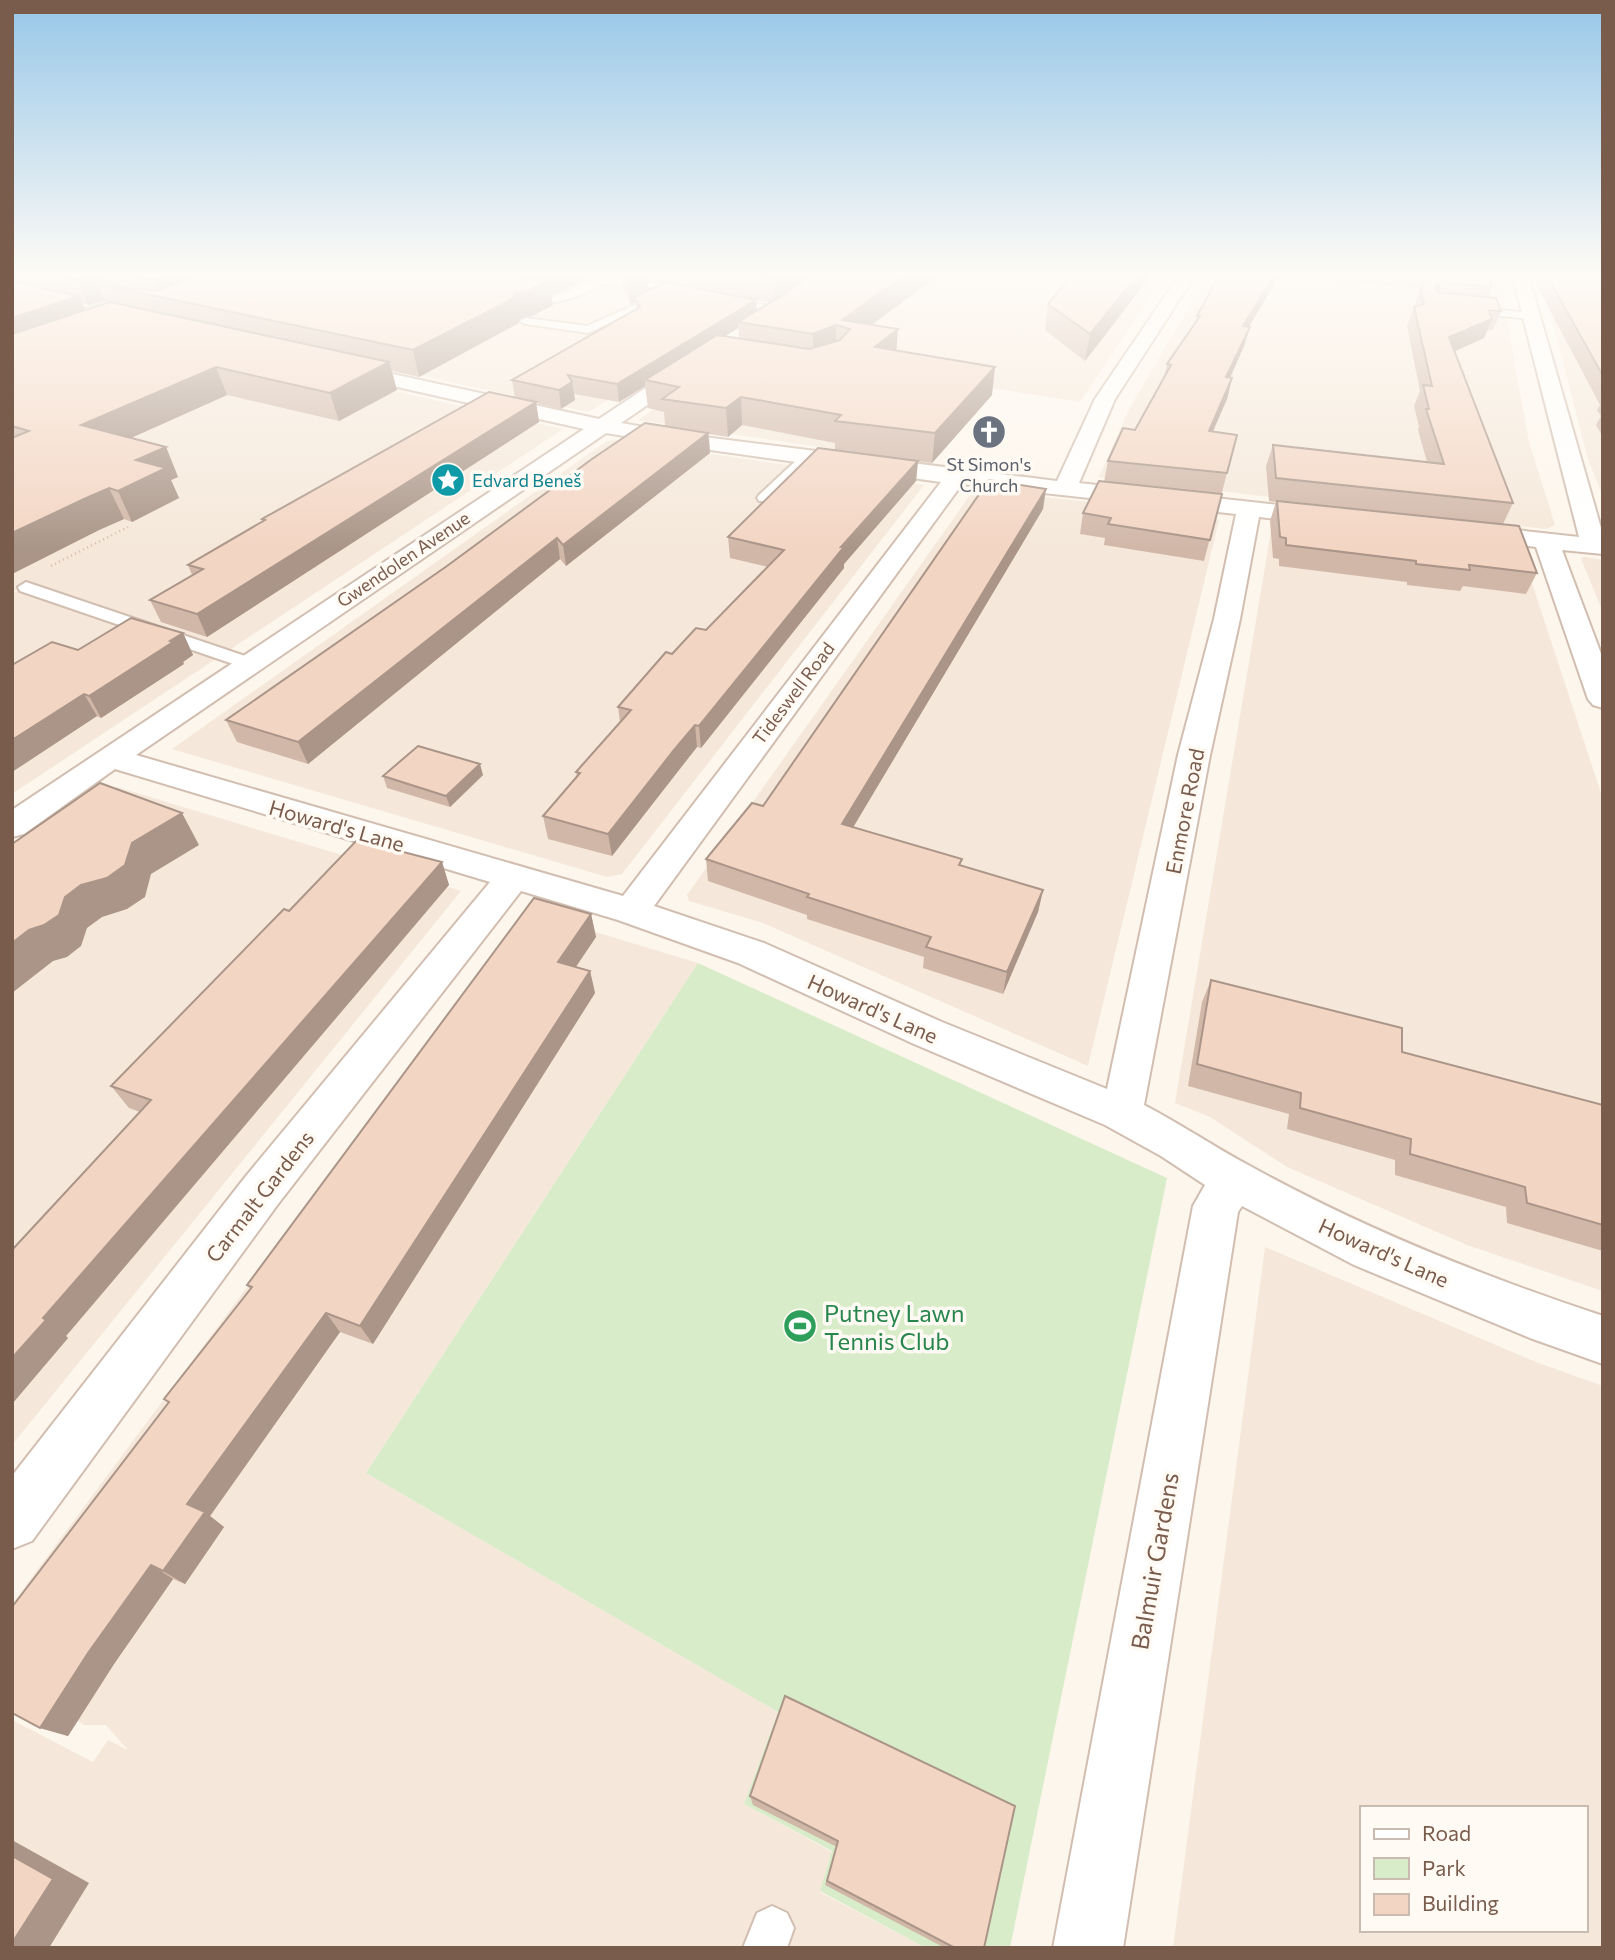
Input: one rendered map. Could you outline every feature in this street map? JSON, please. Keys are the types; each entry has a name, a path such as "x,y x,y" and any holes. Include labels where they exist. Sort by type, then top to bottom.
{"street":[{"name":"Gwendolen Avenue","path":"12,825 248,663 693,365"},
{"path":"1066,488 1105,399 1127,365"},
{"path":"1544,365 1586,524 1599,546"},
{"path":"330,366 600,426 807,458 1343,519"},
{"name":"Tideswell Road","path":"631,911 956,477"},
{"name":"Enmore Road","path":"1119,1113 1127,1095 1194,755 1227,619 1249,509"},
{"path":"1452,530 1599,546"},
{"path":"1546,540 1603,699"},
{"name":"Howard's Lane","path":"111,758 631,911 751,953 928,1033 1119,1113 1176,1143 1234,1180 1371,1250 1547,1321 1603,1340"},
{"name":"Carmalt Gardens","path":"12,1521 262,1190 514,876"},
{"name":"Balmuir Gardens","path":"1088,1948 1216,1206 1234,1180"}],"lane":[{"path":"764,498 807,458"},
{"path":"26,587 248,663"}],"path":[{"path":"45,569 128,527"}],"shaded area":[{"path":"280,365 563,429 12,794 12,594 17,591 12,590 12,366"},
{"path":"375,365 665,365 588,412"},
{"path":"719,365 1105,365 1080,402 919,377 839,450 638,420"},
{"path":"1155,365 1515,365 1529,442 1555,525 1546,529 1099,477 1129,409"},
{"path":"1564,365 1603,365 1603,497 1588,459"},
{"path":"607,441 924,485 622,874 607,877 172,749"},
{"path":"973,491 1210,515 1219,520 1088,1066 763,923 689,901 687,895"},
{"path":"1272,525 1522,553 1603,799 1603,1291 1467,1245 1287,1167 1210,1117 1175,1103"},
{"path":"1584,557 1603,560 1603,612 1581,559"},
{"path":"117,787 461,891 12,1445 12,861"},
{"path":"526,911 698,963 366,1473 778,1712 744,1804 832,1852 820,1892 926,1948 12,1948 12,1720 93,1762 108,1740 128,1750 106,1725 85,1725 12,1688 12,1604"},
{"path":"1265,1247 1536,1362 1603,1386 1603,1948 1173,1948"}],"green space":[{"name":"Putney Lawn Tennis Club","path":"698,963 1167,1178 1010,1948 926,1948 820,1891 832,1851 744,1804 778,1712 366,1473"}],"building":[{"path":"12,365 382,365 330,393 216,367 81,425 166,447 136,460 166,468 118,491 109,488 12,533 12,438 29,431 12,426"},
{"path":"537,365 648,365 617,384 568,375 572,382 559,390 512,380"},
{"path":"668,365 995,367 935,433 835,421 841,415 741,397 726,408 662,399 679,387 645,380"},
{"path":"1171,365 1232,365 1226,377 1232,378 1209,431 1237,435 1227,473 1108,461 1123,428 1135,430"},
{"path":"1427,365 1460,365 1513,503 1276,478 1273,445 1444,464 1426,409 1429,409 1423,385 1432,386"},
{"path":"1597,365 1603,365 1603,376"},
{"path":"489,392 536,402 197,614 150,600 203,569 188,565 265,520 262,519"},
{"path":"645,423 708,433 563,545 557,538 298,742 226,720 447,566"},
{"path":"818,448 918,461 841,547 844,547 699,726 695,725 674,750 608,834 543,816 580,773 576,772 631,710 618,707 666,652 672,654 696,628 706,630 784,550 728,537"},
{"path":"989,480 1046,489 842,824 962,859 959,865 1043,890 1007,972 926,947 931,937 807,897 809,894 706,859 752,803 763,806"},
{"path":"1099,481 1222,494 1210,540 1108,524 1111,518 1083,513"},
{"path":"1277,501 1519,526 1537,573 1469,565 1470,570 1416,564 1416,561 1286,545 1286,538 1280,537"},
{"path":"131,618 183,633 89,696 84,694 12,740 12,665 52,642 78,650"},
{"path":"418,746 480,764 446,796 383,776"},
{"path":"100,783 182,813 132,843 125,865 107,878 81,885 65,897 59,915 44,925 29,930 12,943 12,844"},
{"path":"357,840 442,862 43,1318 46,1320 12,1358 12,1250 151,1100 111,1086 284,909 289,911"},
{"path":"534,898 591,914 558,962 590,971 360,1326 326,1313 187,1504 205,1512 163,1571 151,1565 88,1653 40,1728 12,1713 12,1607 169,1402 164,1399 252,1287 247,1285"},
{"path":"1211,980 1402,1028 1402,1052 1603,1105 1603,1225 1527,1203 1525,1187 1410,1154 1411,1139 1300,1108 1301,1093 1197,1064"},
{"path":"785,1696 1015,1806 984,1948 955,1948 827,1881 838,1841 750,1796"},
{"path":"12,1856 53,1879 12,1943"}],"place":[{"name":"St Simon's Church","path":"989,432"},
{"name":"Edvard Beneš","path":"448,480"},
{"name":"Putney Lawn Tennis Club","path":"800,1326"}]}
